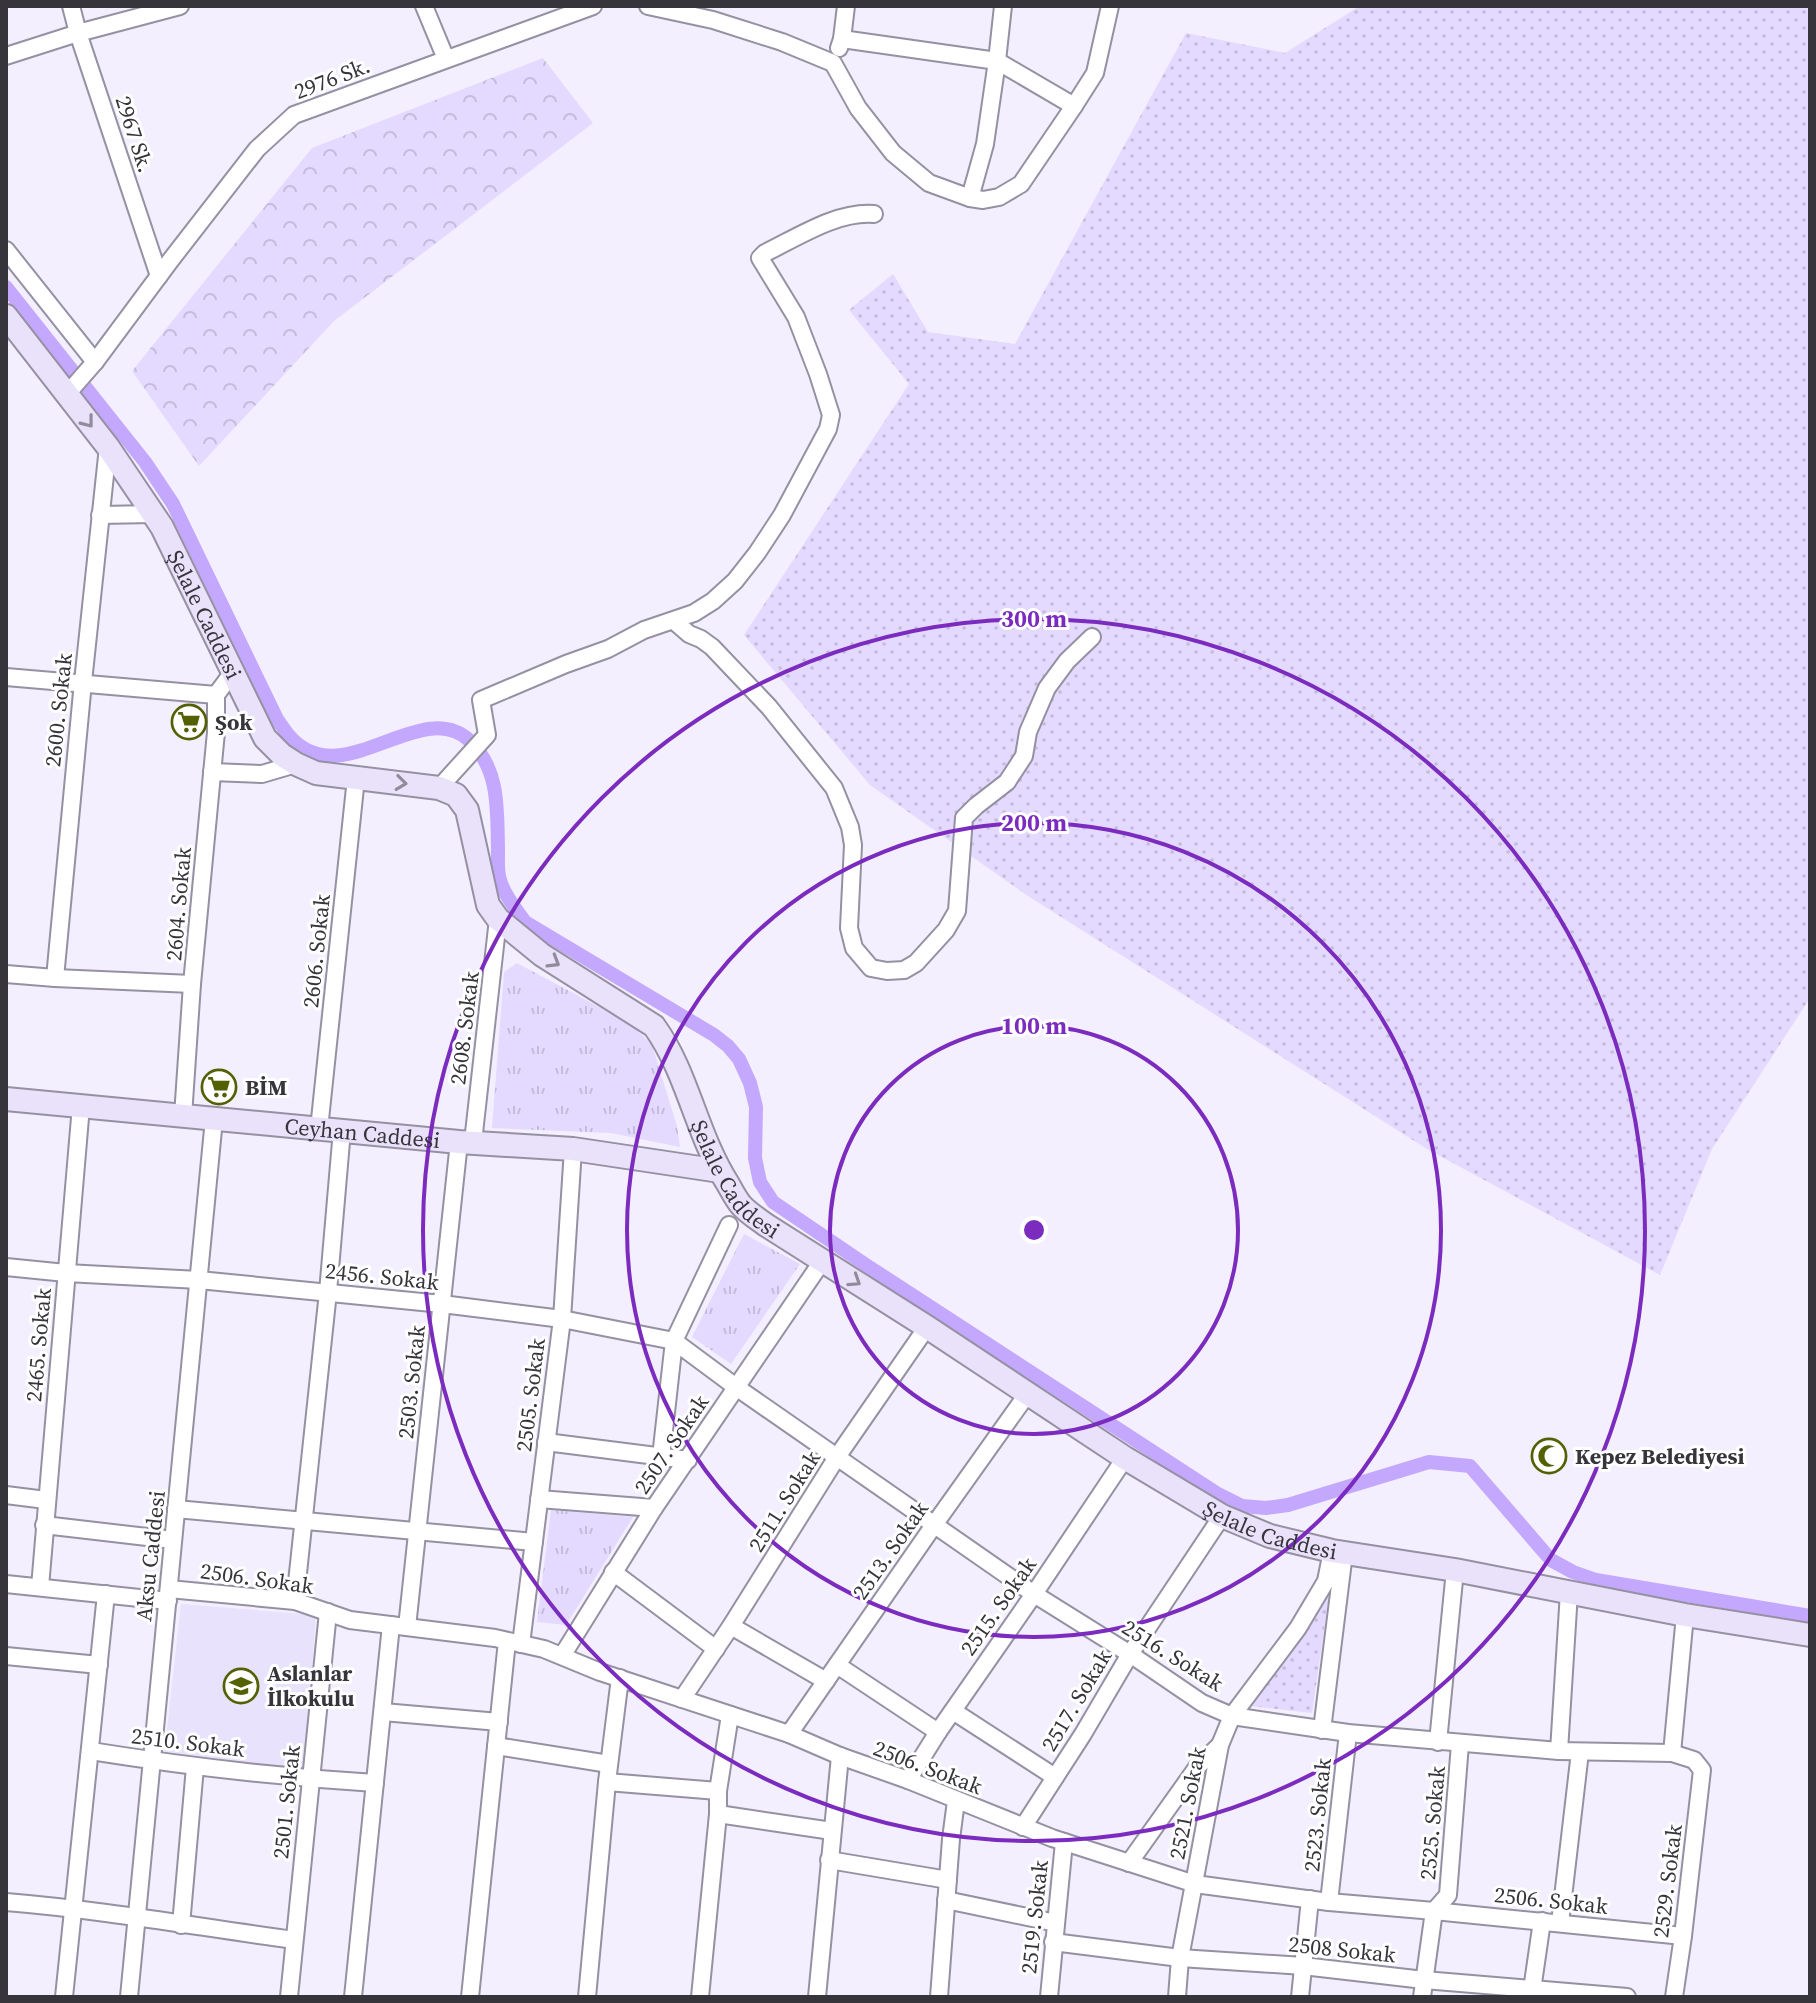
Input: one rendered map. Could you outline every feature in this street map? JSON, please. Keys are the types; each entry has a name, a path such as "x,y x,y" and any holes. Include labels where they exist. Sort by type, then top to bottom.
{"street":[{"name":"2967 Sk.","path":"71,6 159,276"},
{"path":"424,6 446,59"},
{"name":"2976 Sk.","path":"67,394 95,362 257,149 294,115 593,6"},
{"path":"648,6 713,20 782,42 833,63 858,108 893,153 929,183 983,200 999,197 1021,184 1074,106 1095,73 1110,6"},
{"path":"833,63 842,39 846,6"},
{"path":"970,198 985,144 1003,6"},
{"path":"6,56 174,7"},
{"path":"842,39 997,61 1074,106"},
{"path":"439,788 487,735 481,700 608,649 644,630 694,613 735,581 757,553 782,515 828,429 831,415 796,317 760,258 842,216 874,214"},
{"path":"6,250 95,362"},
{"name":"Şelale Caddesi","path":"6,316 108,447 162,527 265,738 282,755 316,773 439,788 456,795 467,810 488,905 498,919 542,955 654,1026 677,1065 706,1144 720,1171 741,1205 766,1225 1125,1458 1222,1516 1270,1536 1338,1552 1455,1570 1685,1615 1810,1635"},
{"name":"2600. Sokak","path":"55,978 108,447"},
{"path":"100,515 153,514"},
{"path":"674,621 712,647 759,697 834,788 850,827 853,845 849,928 854,948 871,968 887,971 904,970 916,963 946,930 957,911 964,818 1007,782 1024,756 1028,732 1047,688 1067,661 1092,637"},
{"path":"6,677 216,695 233,672"},
{"name":"2604. Sokak","path":"183,1116 216,732 216,695"},
{"path":"212,772 262,774 296,764"},
{"name":"2606. Sokak","path":"319,1129 356,778"},
{"name":"2608. Sokak","path":"466,1142 498,919"},
{"path":"6,974 192,984"},
{"name":"Ceyhan Caddesi","path":"6,1099 466,1142 573,1149 720,1171"},
{"name":"2465. Sokak","path":"40,1587 81,1106"},
{"name":"Aksu Caddesi","path":"129,1997 214,1119"},
{"path":"295,1601 342,1130"},
{"name":"2503. Sokak","path":"353,1997 383,1712 418,1531 442,1304 466,1142"},
{"name":"2505. Sokak","path":"470,1997 499,1722 534,1542 562,1319 573,1149"},
{"path":"661,1457 674,1341 729,1225"},
{"name":"2507. Sokak","path":"562,1656 654,1508 823,1260"},
{"name":"2456. Sokak","path":"6,1267 328,1292 562,1319 674,1341 736,1387"},
{"name":"2511. Sokak","path":"682,1699 837,1457 927,1327"},
{"name":"2516. Sokak","path":"736,1387 1034,1594 1202,1703 1232,1716 1322,1730 1460,1744 1580,1752 1672,1753 1694,1760 1702,1770"},
{"name":"2513. Sokak","path":"789,1734 1028,1393"},
{"path":"546,1442 688,1460"},
{"name":"2515. Sokak","path":"908,1780 1125,1458"},
{"path":"6,1495 46,1500"},
{"path":"539,1499 654,1508"},
{"path":"176,1509 534,1542"},
{"name":"2517. Sokak","path":"1023,1827 1130,1654 1222,1516"},
{"path":"44,1525 173,1540"},
{"path":"1322,1730 1338,1552"},
{"name":"2521. Sokak","path":"1177,1997 1180,1958 1220,1745 1232,1716 1298,1628 1326,1581 1338,1552"},
{"name":"2525. Sokak","path":"1438,1742 1455,1570"},
{"path":"613,1572 716,1649"},
{"name":"2506. Sokak","path":"6,1584 106,1594 295,1601 350,1620 514,1642 544,1649 620,1678 789,1734 1064,1842 1195,1884 1329,1902 1683,1936"},
{"path":"1559,1751 1569,1592"},
{"path":"64,1997 106,1594"},
{"name":"2501. Sokak","path":"289,1997 328,1612"},
{"path":"1672,1753 1685,1615"},
{"path":"731,1626 826,1681"},
{"path":"6,1656 99,1665"},
{"path":"837,1665 938,1732"},
{"path":"587,1997 620,1678"},
{"path":"953,1711 1055,1777"},
{"path":"383,1712 499,1722"},
{"path":"700,1997 718,1791 730,1715"},
{"name":"2523. Sokak","path":"1329,1902 1348,1733"},
{"name":"2525. Sokak","path":"1422,1997 1434,1911 1448,1895 1460,1744"},
{"path":"1129,1863 1198,1766 1220,1745"},
{"path":"496,1746 609,1764"},
{"name":"2510. Sokak","path":"91,1751 195,1767 375,1783"},
{"path":"1560,1923 1580,1752"},
{"path":"817,1997 840,1756"},
{"path":"181,1925 195,1767"},
{"name":"2529. Sokak","path":"1674,1997 1702,1770"},
{"path":"607,1782 718,1791"},
{"path":"939,1997 956,1801"},
{"path":"718,1814 832,1831"},
{"name":"2519. Sokak","path":"1049,1997 1064,1842"},
{"path":"829,1860 948,1880"},
{"name":"2523. Sokak","path":"1300,1997 1310,1899"},
{"path":"946,1900 1056,1923"},
{"path":"6,1902 74,1908 294,1940"},
{"path":"1531,1993 1542,1921"},
{"name":"2508 Sokak","path":"1053,1942 1180,1958 1303,1966 1531,1993 1627,1997"}],"shaded area":[{"name":"Aslanlar İlkokulu","path":"181,1604 316,1615 304,1768 164,1756"}],"green space":[{"path":"1360,6 1810,6 1810,998 1712,1149 1660,1275 1427,1149 1028,896 870,785 744,635 909,384 849,310 893,274 928,332 1015,344 1186,33 1285,53"},
{"path":"543,58 593,123 334,321 199,466 132,371 312,148"},
{"path":"517,963 631,1024 652,1045 677,1126 680,1147 611,1133 492,1128 504,972"},
{"path":"744,1234 800,1264 731,1364 692,1337"},
{"path":"551,1510 633,1517 566,1625 537,1622"},
{"path":"1331,1582 1312,1713 1250,1706 1282,1665"}],"waterway":[{"path":"6,287 145,462 173,504 277,719 292,739 313,753 335,756 429,729 451,730 470,741 480,752 492,778 497,806 498,873 511,902 525,922 728,1046 739,1059 750,1083 756,1107 755,1158 760,1182 773,1202 1218,1494 1242,1506 1266,1508 1288,1505 1429,1462 1470,1466 1551,1560 1573,1572 1596,1580 1810,1616"}],"place":[{"name":"Şok","path":"189,722"},
{"name":"BİM","path":"219,1087"},
{"name":"Kepez Belediyesi","path":"1549,1456"},
{"name":"Aslanlar İlkokulu","path":"241,1686"}]}
